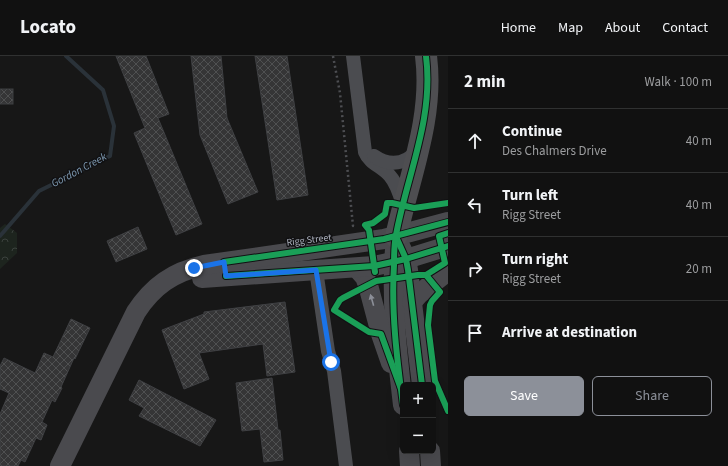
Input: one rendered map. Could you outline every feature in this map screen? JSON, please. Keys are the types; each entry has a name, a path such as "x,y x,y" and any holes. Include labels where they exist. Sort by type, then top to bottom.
{"highway":[{"path":"396,237 418,150 426,110 428,92 426,56"}],"street":[{"path":"353,56 366,155 371,161 391,177 398,189 403,205"},
{"path":"364,146 375,157 394,163 408,159 418,150"},
{"name":"Rigg Street","path":"225,269 351,245 368,233 396,237 448,222"},
{"path":"396,237 400,260 412,302 422,382"},
{"path":"346,466 334,371 328,351 316,270 321,261 351,245"},
{"name":"Rigg Street","path":"60,466 136,312 142,303 167,279 180,272 201,266 225,269 316,270 357,268 400,260 448,246"},
{"path":"400,260 394,310 401,382"},
{"path":"357,268 365,277 383,340 400,391"},
{"path":"412,302 419,294 448,271"},
{"path":"409,454 410,466"},
{"path":"430,454 431,466"}],"path":[{"path":"333,56 340,93 353,226 368,233"}],"green space":[{"path":"5,224 17,233 17,253 0,269 0,228"}],"building":[{"path":"116,56 146,56 169,114 158,118 202,224 176,235 134,133 145,128"},
{"path":"191,56 221,56 227,118 258,192 228,204 200,135"},
{"path":"255,56 287,56 308,195 277,200"},
{"path":"0,89 13,89 13,104 0,104"},
{"path":"138,227 147,249 116,262 107,241"},
{"path":"285,302 295,372 267,376 263,344 199,353 209,379 184,389 162,330 204,314 204,312"},
{"path":"71,319 90,328 75,359 74,358 55,402 52,400 42,422 47,425 41,440 36,438 25,462 21,460 18,466 0,466 0,414 9,393 0,389 0,366 4,358 35,373 44,353 53,357"},
{"path":"272,378 283,460 264,462 260,429 242,431 236,383"},
{"path":"139,380 216,420 200,446 139,416 144,408 129,400"}],"waterway":[{"name":"Gordon Creek","path":"0,236 39,191 110,156 114,126 103,90 66,56"}],"cycle path":[{"path":"400,382 393,300 394,246 423,125 426,102 426,56"},
{"path":"375,272 369,230 365,225 373,223 385,214 387,203 414,208 448,203"},
{"path":"224,262 384,239 448,222"},
{"path":"426,275 445,263 439,236 448,233"},
{"path":"397,239 406,259 408,270 422,382"},
{"path":"226,276 374,266 406,259 448,246"},
{"path":"400,386 381,334 369,332 334,310 340,300 376,281 418,275 426,275 440,292 430,305 428,325 435,382"},
{"path":"436,383 448,411"}],"route":[{"path":"194,268 224,262 226,276 316,270 331,362"}]}
